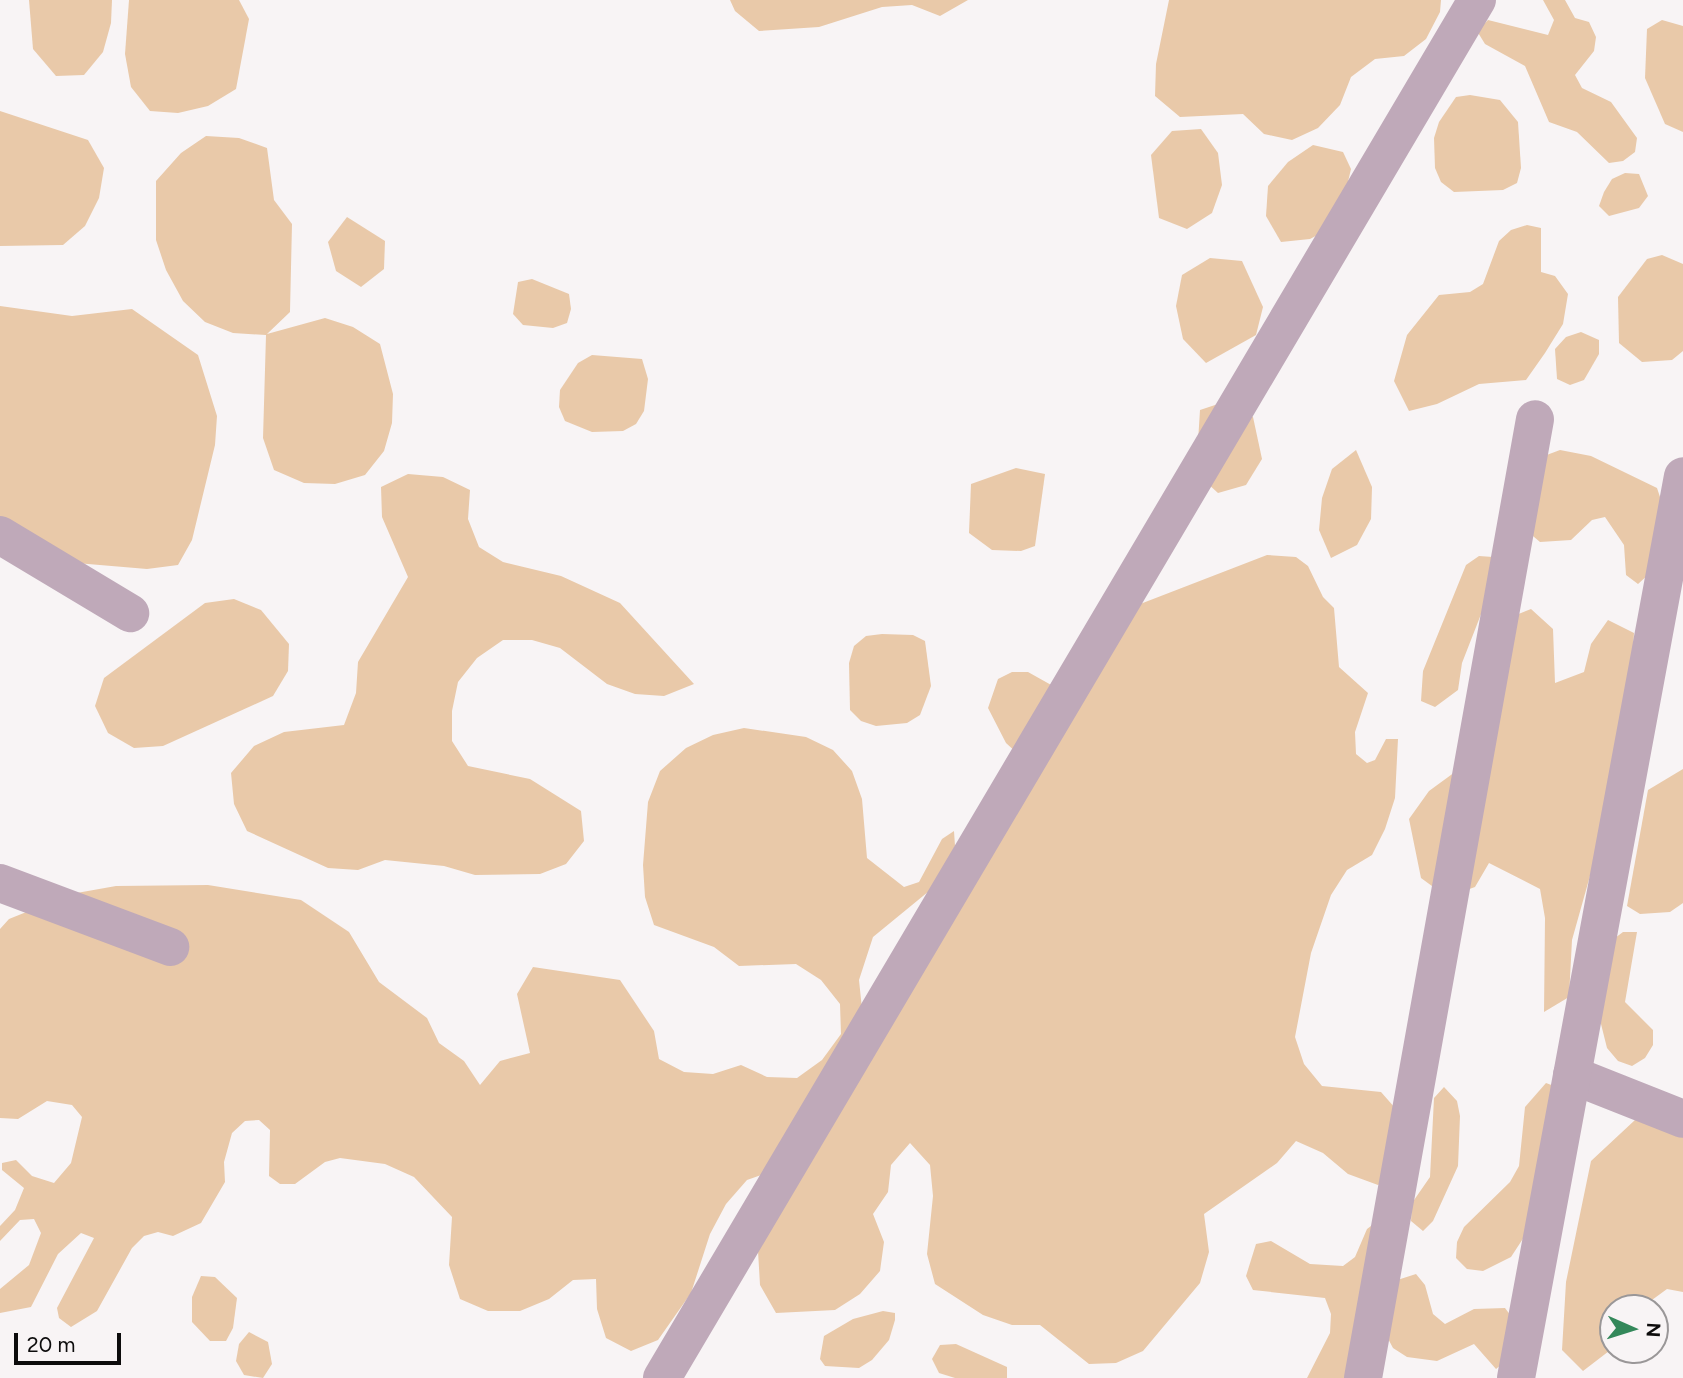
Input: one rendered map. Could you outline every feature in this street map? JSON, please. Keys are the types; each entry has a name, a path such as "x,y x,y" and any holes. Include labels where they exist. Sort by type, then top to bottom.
{"street":[{"path":"662,1378 1477,0"},
{"path":"1363,1378 1535,419"},
{"path":"1516,1378 1572,1075 1666,647 1683,476"},
{"path":"0,535 130,613"},
{"path":"0,883 170,947"},
{"path":"1572,1075 1683,1119"}],"shaded area":[{"path":"29,0 112,0 111,23 103,52 84,75 56,76 33,49"},
{"path":"129,0 239,0 249,19 236,89 208,106 178,113 150,111 131,87 125,54"},
{"path":"730,0 968,0 940,16 912,5 882,7 819,27 759,31 735,11"},
{"path":"1169,0 1441,0 1440,12 1426,39 1404,56 1375,59 1351,77 1340,105 1318,128 1292,140 1264,134 1243,114 1180,117 1155,96 1156,64"},
{"path":"1543,0 1565,0 1575,18 1589,22 1596,37 1594,51 1575,75 1582,88 1611,102 1637,138 1635,152 1623,161 1609,163 1577,132 1549,122 1525,66 1485,44 1477,31 1488,20 1548,35 1554,20"},
{"path":"1662,20 1683,26 1683,132 1665,124 1645,78 1647,29"},
{"path":"1470,95 1500,100 1518,122 1521,168 1517,183 1503,190 1454,192 1441,182 1435,168 1434,138 1439,122 1456,97"},
{"path":"0,111 88,140 104,168 99,198 85,226 63,245 0,246"},
{"path":"1201,129 1218,153 1222,185 1212,213 1187,229 1159,218 1151,155 1172,131"},
{"path":"206,136 239,138 267,148 274,200 292,224 290,312 267,334 325,318 353,327 380,344 393,394 392,423 384,451 365,475 335,484 304,483 274,470 263,438 266,335 233,333 205,322 183,301 166,270 156,240 156,181 181,153"},
{"path":"1313,145 1343,152 1351,169 1338,224 1310,239 1281,242 1266,216 1268,186 1288,162"},
{"path":"1625,173 1639,174 1648,196 1639,208 1609,216 1599,206 1604,192 1612,179"},
{"path":"347,217 385,241 384,269 361,287 336,271 328,242"},
{"path":"1527,225 1541,228 1541,272 1555,276 1568,294 1563,324 1545,353 1526,380 1479,384 1437,404 1409,411 1394,381 1407,335 1439,295 1470,292 1483,284 1499,241 1511,230"},
{"path":"1662,255 1683,264 1683,351 1672,360 1642,362 1619,343 1618,297 1647,259"},
{"path":"1210,258 1242,261 1263,307 1256,335 1206,363 1183,339 1176,306 1182,275"},
{"path":"532,279 569,294 571,309 567,323 553,328 523,325 513,314 518,282"},
{"path":"0,306 72,316 132,309 198,355 217,416 215,445 192,540 178,565 147,569 29,559 0,547"},
{"path":"1581,332 1599,340 1599,354 1584,380 1570,385 1557,379 1555,349 1566,337"},
{"path":"592,355 642,359 648,379 644,411 636,424 623,431 592,432 565,421 559,407 560,390 578,363"},
{"path":"1230,400 1253,417 1262,459 1246,485 1218,493 1196,473 1200,410"},
{"path":"1356,450 1372,487 1371,519 1357,545 1331,558 1319,530 1322,498 1332,469"},
{"path":"1560,450 1591,456 1657,488 1662,503 1649,574 1638,584 1626,575 1624,545 1605,517 1592,520 1571,540 1540,542 1527,531 1544,456"},
{"path":"1016,468 1045,474 1035,546 1021,551 992,550 969,533 971,484"},
{"path":"408,474 443,477 470,490 468,519 479,547 503,562 561,576 620,603 694,684 664,696 635,694 607,684 560,648 532,640 503,640 477,658 458,682 452,711 452,741 468,766 530,779 581,811 584,841 566,864 540,874 475,875 444,866 385,860 358,870 328,868 247,831 234,804 231,773 254,746 284,732 344,725 356,693 358,662 408,577 382,517 381,487"},
{"path":"1267,555 1296,557 1308,566 1323,597 1334,608 1339,667 1368,693 1355,732 1356,754 1367,763 1375,760 1386,739 1398,739 1395,798 1385,829 1372,855 1347,870 1331,895 1311,953 1295,1037 1304,1064 1322,1086 1381,1092 1403,1117 1403,1170 1378,1185 1348,1174 1323,1153 1296,1141 1277,1163 1204,1214 1209,1252 1200,1283 1143,1351 1116,1363 1089,1364 1040,1325 1012,1325 983,1315 935,1284 927,1254 933,1196 930,1165 910,1143 891,1165 888,1192 873,1214 884,1242 880,1271 860,1294 835,1310 776,1313 760,1285 758,1251 784,1167 747,1180 726,1204 710,1234 691,1293 658,1340 631,1351 606,1338 597,1309 596,1279 573,1280 549,1299 520,1311 488,1311 460,1299 449,1265 452,1217 414,1177 385,1164 340,1158 325,1162 295,1184 280,1184 269,1176 270,1130 259,1120 245,1121 232,1133 224,1162 225,1182 201,1223 173,1236 158,1232 144,1236 132,1248 97,1311 71,1327 59,1318 57,1308 94,1238 81,1233 58,1254 31,1307 0,1313 0,1289 29,1265 41,1233 34,1219 20,1220 0,1241 0,1226 15,1210 24,1188 2,1170 2,1163 16,1160 32,1176 54,1183 71,1163 82,1117 72,1105 47,1101 18,1119 0,1118 0,929 9,919 71,894 116,886 208,885 301,900 349,932 379,982 427,1018 439,1043 464,1061 480,1085 500,1061 530,1053 517,994 533,967 620,980 654,1031 659,1059 684,1072 713,1074 741,1065 767,1077 797,1078 822,1060 841,1034 840,1004 821,980 796,964 739,966 714,947 654,925 645,897 643,865 648,802 660,771 686,748 713,735 744,728 806,737 833,750 852,771 862,799 867,858 904,887 919,882 942,839 954,831 955,846 934,887 873,937 859,980 862,1009 1019,755 1006,743 988,708 998,679 1012,672 1028,672 1053,686 1135,606"},
{"path":"1479,556 1493,557 1492,586 1462,663 1458,690 1435,707 1421,701 1423,671 1466,565"},
{"path":"234,599 261,610 289,644 288,671 273,696 163,746 134,748 108,733 95,706 104,678 205,603"},
{"path":"1531,609 1553,629 1555,683 1584,672 1591,644 1608,620 1634,633 1627,744 1572,940 1569,997 1544,1012 1545,918 1540,889 1489,863 1475,887 1447,897 1421,878 1409,819 1429,791 1455,772 1501,621"},
{"path":"913,635 925,641 931,686 920,715 907,723 876,726 861,721 850,710 849,663 854,646 866,636"},
{"path":"1683,769 1683,903 1670,912 1640,914 1627,906 1648,790"},
{"path":"1623,932 1637,932 1625,1002 1653,1030 1653,1045 1645,1058 1632,1066 1618,1061 1607,1048 1595,1000 1611,941"},
{"path":"1546,1083 1554,1086 1528,1231 1511,1257 1483,1271 1467,1269 1456,1258 1457,1242 1464,1227 1510,1182 1519,1166 1525,1107"},
{"path":"1444,1087 1457,1101 1460,1116 1458,1166 1433,1221 1423,1231 1411,1221 1412,1203 1430,1177 1434,1098"},
{"path":"1635,1120 1683,1120 1683,1292 1667,1289 1660,1294 1599,1294 1599,1359 1583,1371 1562,1350 1566,1282 1591,1161"},
{"path":"1379,1220 1355,1378 1307,1378 1330,1333 1331,1314 1325,1298 1253,1290 1246,1276 1256,1244 1271,1241 1310,1264 1343,1266 1355,1257 1367,1229"},
{"path":"1416,1274 1425,1285 1433,1314 1445,1324 1474,1309 1505,1308 1520,1328 1508,1359 1496,1369 1474,1344 1437,1361 1407,1357 1393,1348 1385,1333 1388,1283"},
{"path":"201,1276 215,1277 237,1298 233,1328 226,1341 210,1341 192,1322 192,1297"},
{"path":"883,1311 895,1313 895,1320 889,1340 872,1360 859,1368 825,1366 820,1359 824,1336 853,1319"},
{"path":"249,1332 268,1342 272,1364 263,1378 244,1375 236,1361 239,1344"},
{"path":"956,1344 1007,1367 1007,1378 955,1378 939,1373 932,1359 940,1345"}]}
